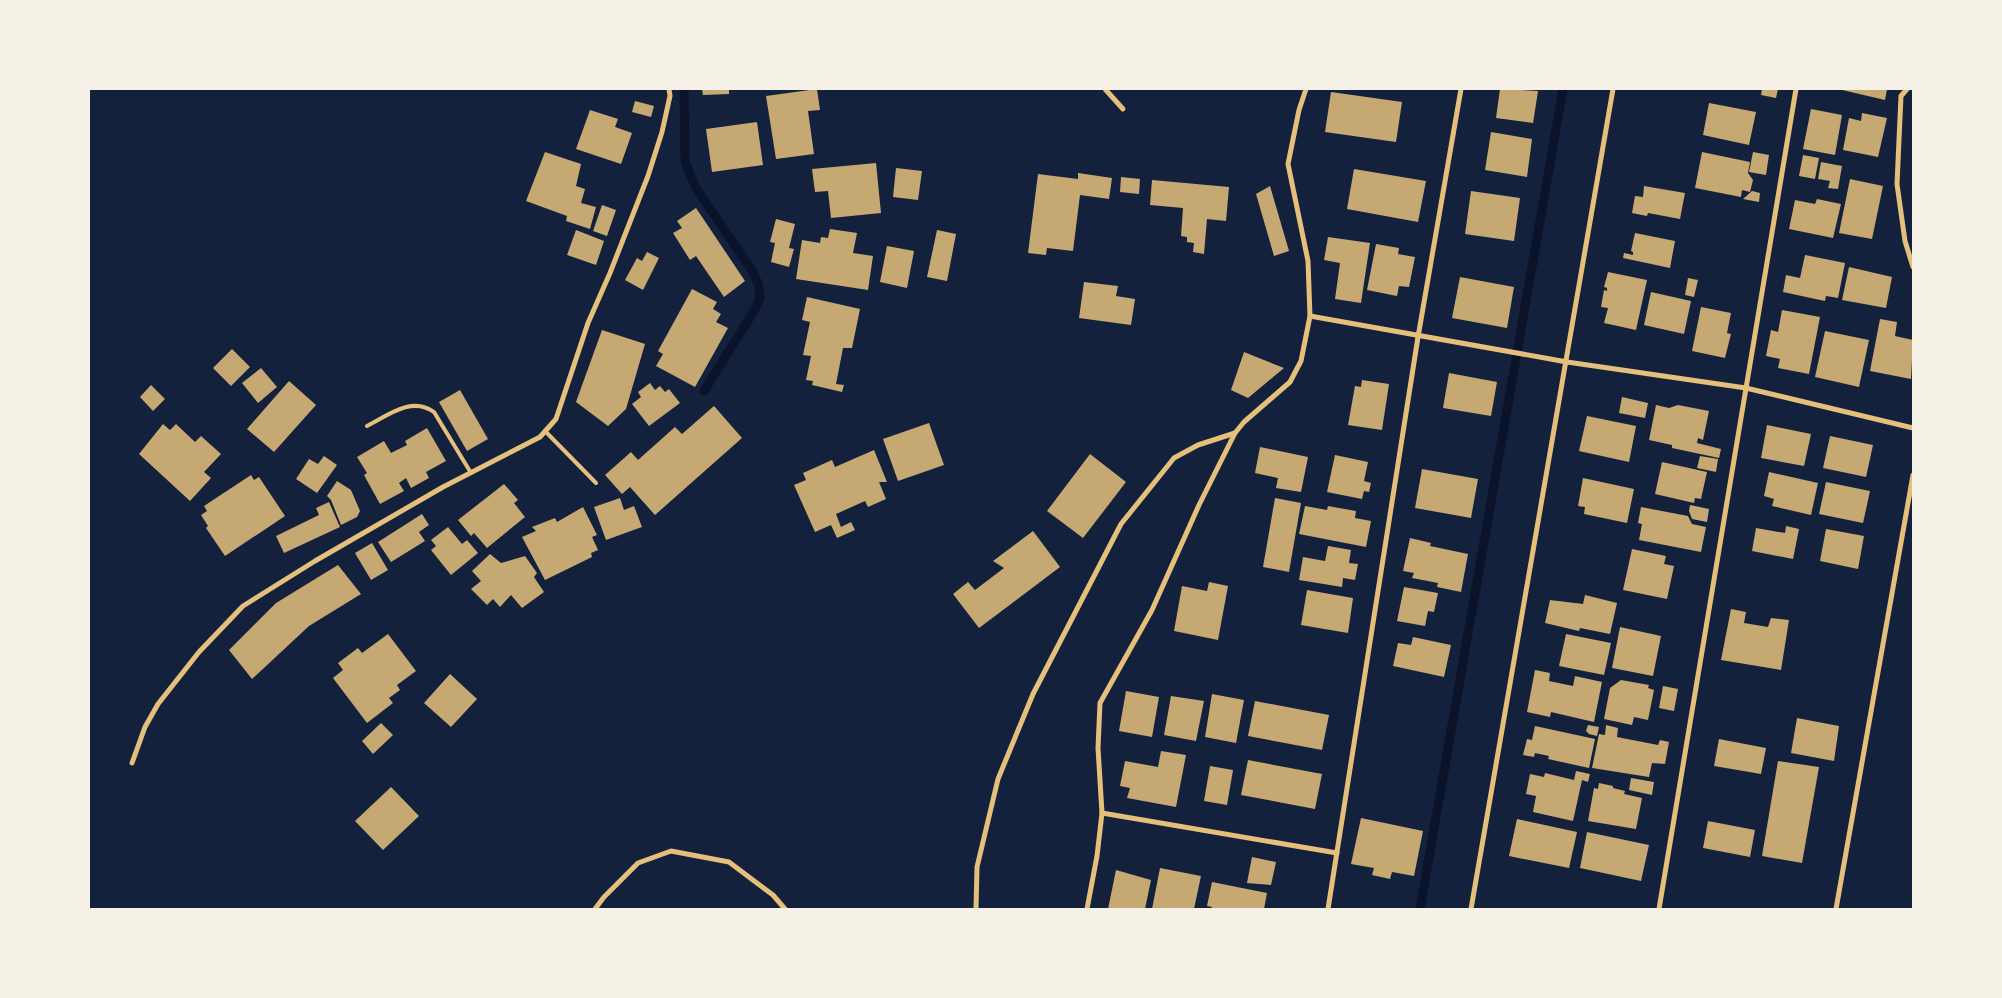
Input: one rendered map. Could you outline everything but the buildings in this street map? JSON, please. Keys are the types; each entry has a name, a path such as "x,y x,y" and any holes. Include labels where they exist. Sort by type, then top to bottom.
{"street":[{"path":"132,763 145,727 158,704 199,652 243,606 315,561 471,473 522,448 545,431 556,419 588,323 648,176 662,132 670,96 669,89"},
{"path":"1105,89 1123,109"},
{"path":"1087,909 1097,856 1102,814 1098,748 1100,703 1152,610 1235,433 1244,422 1290,382 1301,361 1310,316 1308,261 1288,164 1299,110 1306,89"},
{"path":"1328,909 1418,337 1461,89"},
{"path":"1471,909 1613,89"},
{"path":"1659,909 1796,89"},
{"path":"1908,89 1901,96 1897,184 1905,241 1913,267"},
{"path":"1310,316 1418,337 1566,362 1746,388 1913,428"},
{"path":"976,909 977,867 998,779 1033,694 1121,524 1174,458 1198,445 1235,433"},
{"path":"1836,909 1913,475"},
{"path":"1102,814 1337,854"},
{"path":"595,909 604,897 638,863 671,851 729,862 773,894 785,909"}],"lane":[{"path":"367,426 403,408 417,405 427,407 434,412 471,473"},
{"path":"545,431 596,483"}],"waterway":[{"path":"684,89 685,162 696,188 753,272 759,286 760,298 754,311 704,391"},
{"path":"1420,909 1563,89"}]}
